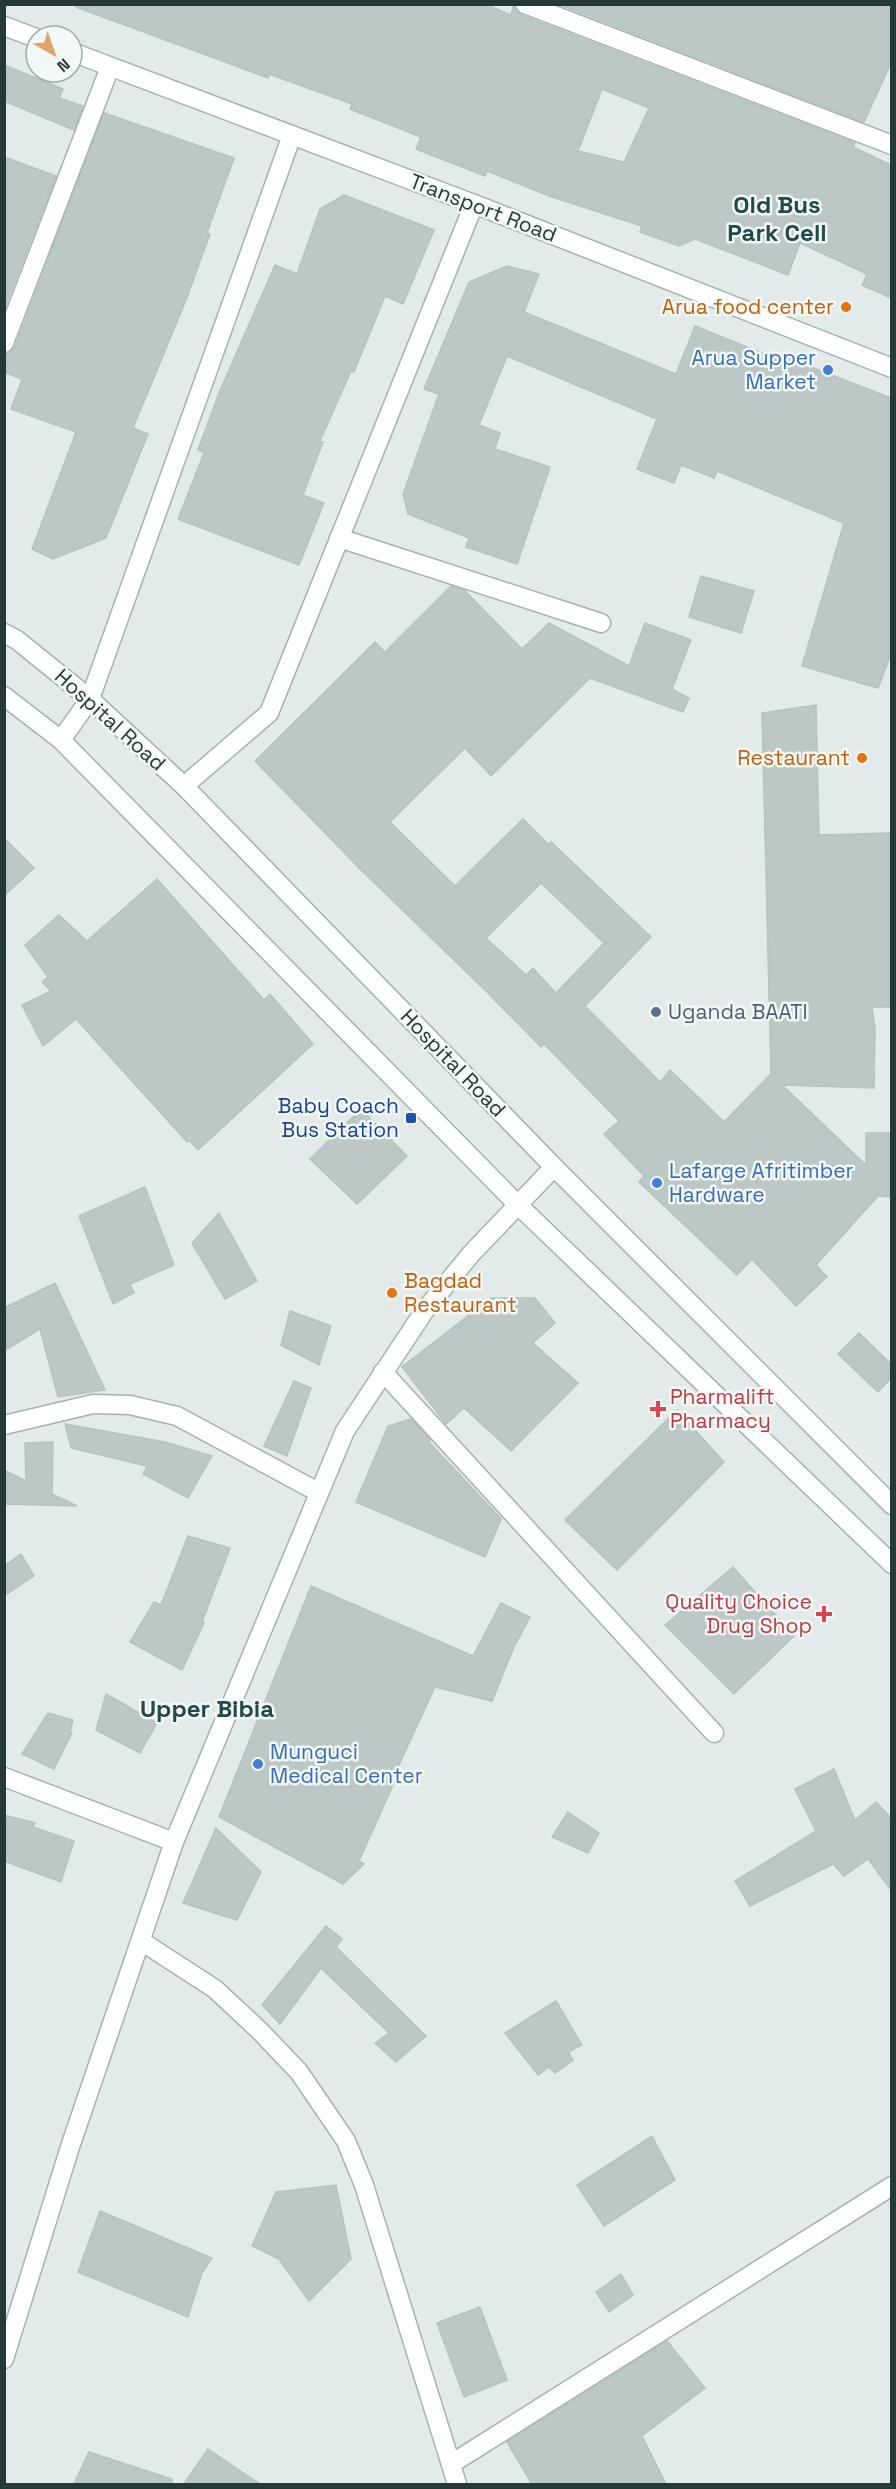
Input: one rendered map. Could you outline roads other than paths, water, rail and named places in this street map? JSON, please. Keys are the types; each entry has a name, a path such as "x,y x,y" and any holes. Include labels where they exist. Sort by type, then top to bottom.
{"street":[{"path":"525,4 891,145"},
{"path":"4,26 24,34"},
{"name":"Transport Road","path":"84,57 474,204 891,368"},
{"path":"4,343 110,67"},
{"path":"61,740 90,699 292,135"},
{"path":"184,786 269,713 474,204"},
{"path":"339,538 601,623"},
{"name":"Hospital Road","path":"4,633 17,640 90,699 184,786 554,1167 891,1505"},
{"path":"4,696 61,740 517,1204 891,1564"},
{"path":"4,2359 70,2147 174,1842 345,1431 425,1310 471,1254 554,1167"},
{"path":"383,1372 714,1733"},
{"path":"4,1425 93,1404 130,1405 177,1416 318,1492"},
{"path":"4,1777 174,1842"},
{"path":"141,1941 215,1989 260,2031 299,2072 346,2141 364,2185 457,2484"},
{"path":"452,2464 891,2186"}],"place":[{"name":"Arua food center","path":"846,307"},
{"name":"Arua Supper Market","path":"828,370"},
{"name":"Restaurant","path":"862,758"},
{"name":"Uganda BAATI","path":"656,1012"},
{"name":"Baby Coach Bus Station","path":"411,1118"},
{"name":"Lafarge Afritimber Hardware","path":"657,1183"},
{"name":"Bagdad Restaurant","path":"392,1293"},
{"name":"Pharmalift Pharmacy","path":"658,1409"},
{"name":"Quality Choice Drug Shop","path":"824,1614"},
{"name":"Munguci Medical Center","path":"258,1764"}],"district":[{"name":"Old Bus Park Cell","path":"777,219"},
{"name":"Upper Bibia","path":"207,1709"}]}
